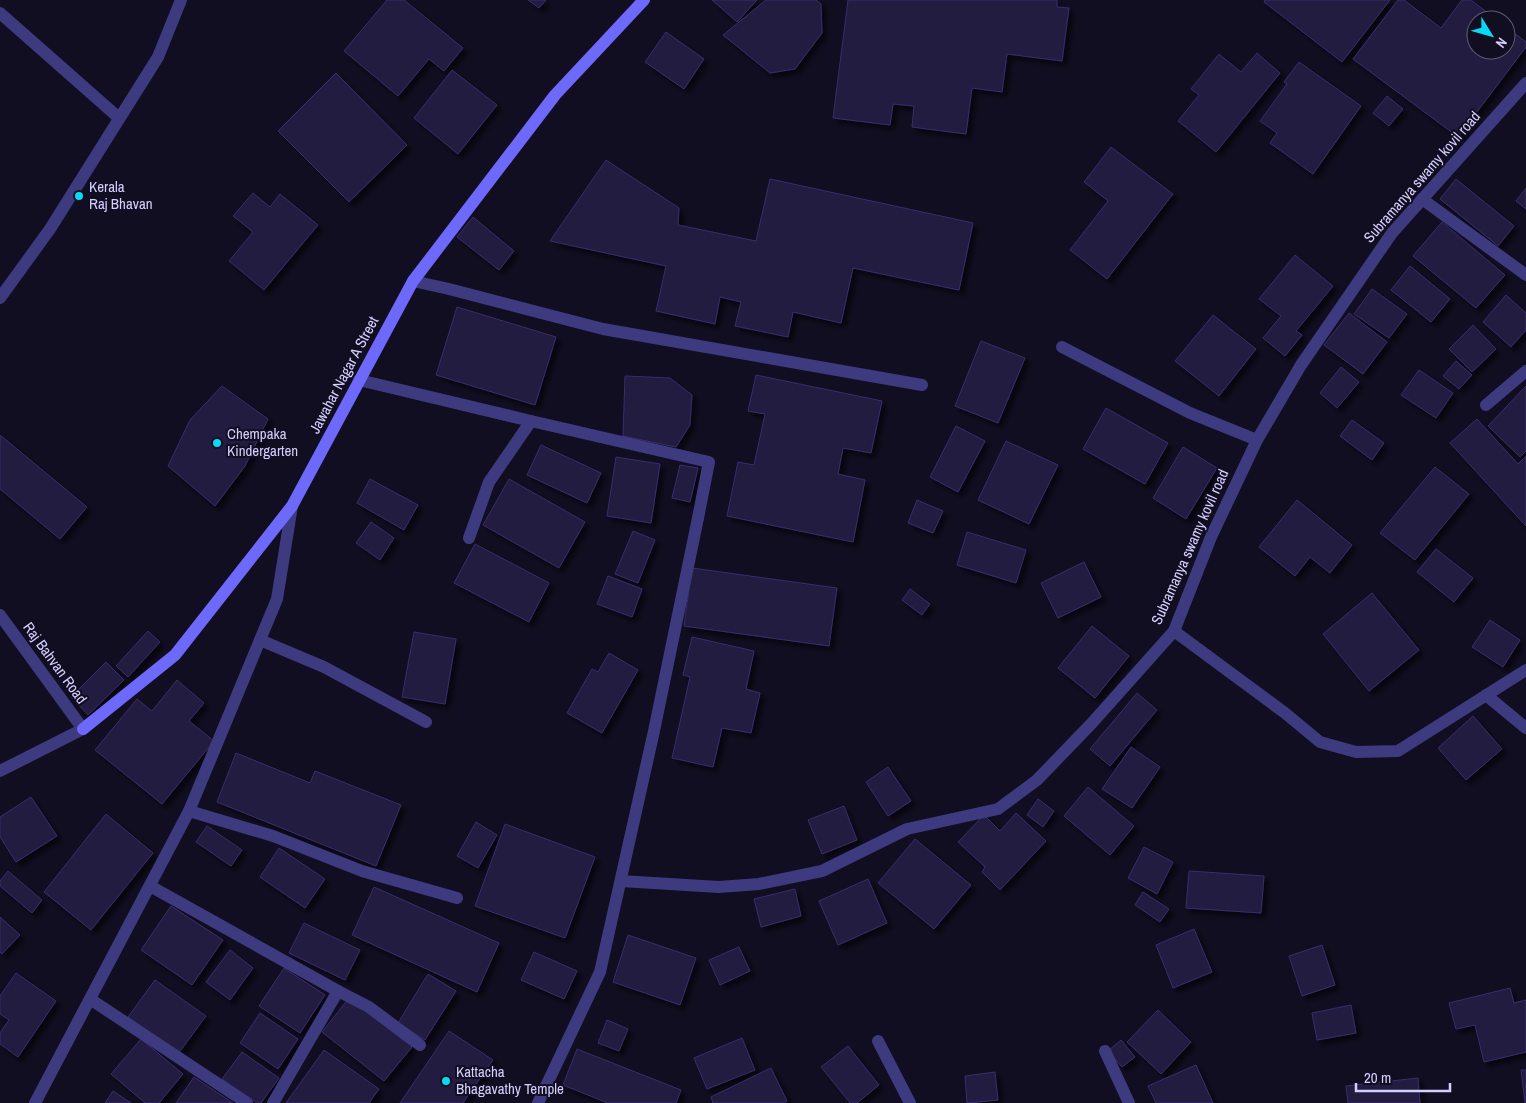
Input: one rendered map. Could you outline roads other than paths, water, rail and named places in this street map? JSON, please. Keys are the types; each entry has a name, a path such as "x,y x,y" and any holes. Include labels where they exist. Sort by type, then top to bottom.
{"street":[{"path":"0,298 50,229 158,57 181,0"},
{"name":"Jawahar Nagar A Street","path":"0,771 83,729 175,655 292,506 413,281 555,96 644,0"},
{"path":"0,12 119,118"},
{"name":"Subramanya swamy kovil road","path":"620,881 719,886 759,884 822,871 907,829 998,808 1037,780 1092,723 1174,631 1211,536 1257,440 1301,365 1392,233 1526,83"},
{"path":"1422,199 1526,275"},
{"path":"413,281 603,329 922,385"},
{"path":"1062,347 1190,413 1257,440"},
{"path":"1486,405 1526,371"},
{"path":"359,380 709,462 654,731 600,972 538,1103"},
{"path":"469,538 489,482 531,421"},
{"path":"35,1103 189,811 277,599 292,506"},
{"name":"Raj Bahvan Road","path":"0,615 83,729"},
{"path":"1174,631 1320,742 1356,752 1398,751 1526,670"},
{"path":"260,640 324,667 426,722"},
{"path":"1486,695 1526,728"},
{"path":"189,811 273,836 362,871 457,898"},
{"path":"150,886 369,1007 420,1044"},
{"path":"273,1103 338,991"},
{"path":"90,999 247,1103"},
{"path":"878,1041 910,1103"},
{"path":"1105,1051 1129,1103"}],"place":[{"name":"Kerala Raj Bhavan","path":"79,196"},
{"name":"Chempaka Kindergarten","path":"217,443"},
{"name":"Kattacha Bhagavathy Temple","path":"446,1081"}]}
